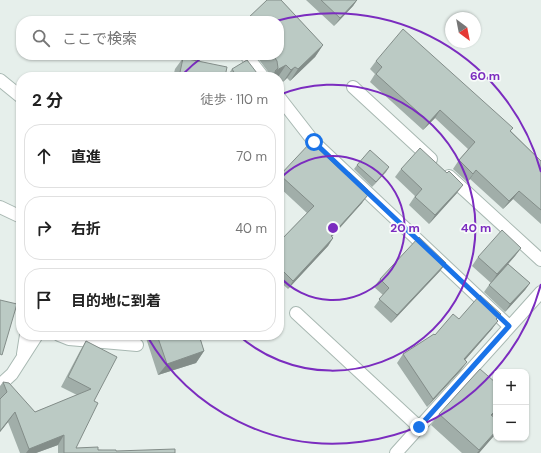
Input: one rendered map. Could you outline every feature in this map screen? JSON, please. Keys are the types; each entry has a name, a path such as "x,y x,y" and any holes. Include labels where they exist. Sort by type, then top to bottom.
{"street":[{"path":"250,60 259,72"},
{"path":"0,80 16,93"},
{"path":"353,86 541,260"},
{"path":"284,103 314,142 509,326"},
{"path":"0,208 16,215"},
{"path":"396,453 541,292"},
{"path":"296,312 419,427"},
{"path":"23,357 25,340"},
{"path":"0,385 12,374 35,340"},
{"path":"80,340 137,345"}],"building":[{"path":"267,0 281,0 323,45 298,69 295,67 291,70 286,65 275,71 278,68 276,60 284,60 284,16 250,16"},
{"path":"321,0 357,0 340,18"},
{"path":"403,29 513,128 510,131 541,161 541,210 519,191 509,201 476,170 473,174 459,160 475,142 440,110 429,122 376,74 382,67 376,61"},
{"path":"183,60 193,60 227,67 226,72 180,72"},
{"path":"247,60 256,72 234,72 232,69"},
{"path":"311,142 346,175 349,172 368,190 365,193 368,195 331,236 333,238 293,281 284,272 284,237 314,206 284,179 284,171"},
{"path":"420,148 447,173 449,171 463,185 435,215 415,197 422,189 401,169"},
{"path":"370,150 389,167 376,182 357,165"},
{"path":"502,230 521,248 497,274 478,257"},
{"path":"419,237 446,263 397,315 379,299 389,288 380,279"},
{"path":"508,264 530,283 510,304 489,285"},
{"path":"480,295 501,314 496,319 498,321 464,359 467,362 433,399 403,354 434,334 435,335 453,314 459,319"},
{"path":"0,300 16,304 16,307 2,355 0,354"},
{"path":"159,340 201,340 204,351 167,364"},
{"path":"86,341 117,357 94,401 98,403 76,448 98,447 98,450 116,451 175,449 175,453 64,453 64,435 29,449 15,412 0,431 0,399 7,392 3,382 9,383 35,412 91,389 68,377"},
{"path":"480,369 493,380 493,413 491,415 493,417 493,434 479,450 439,414"}],"route":[{"path":"314,142 509,326 419,427"}]}
